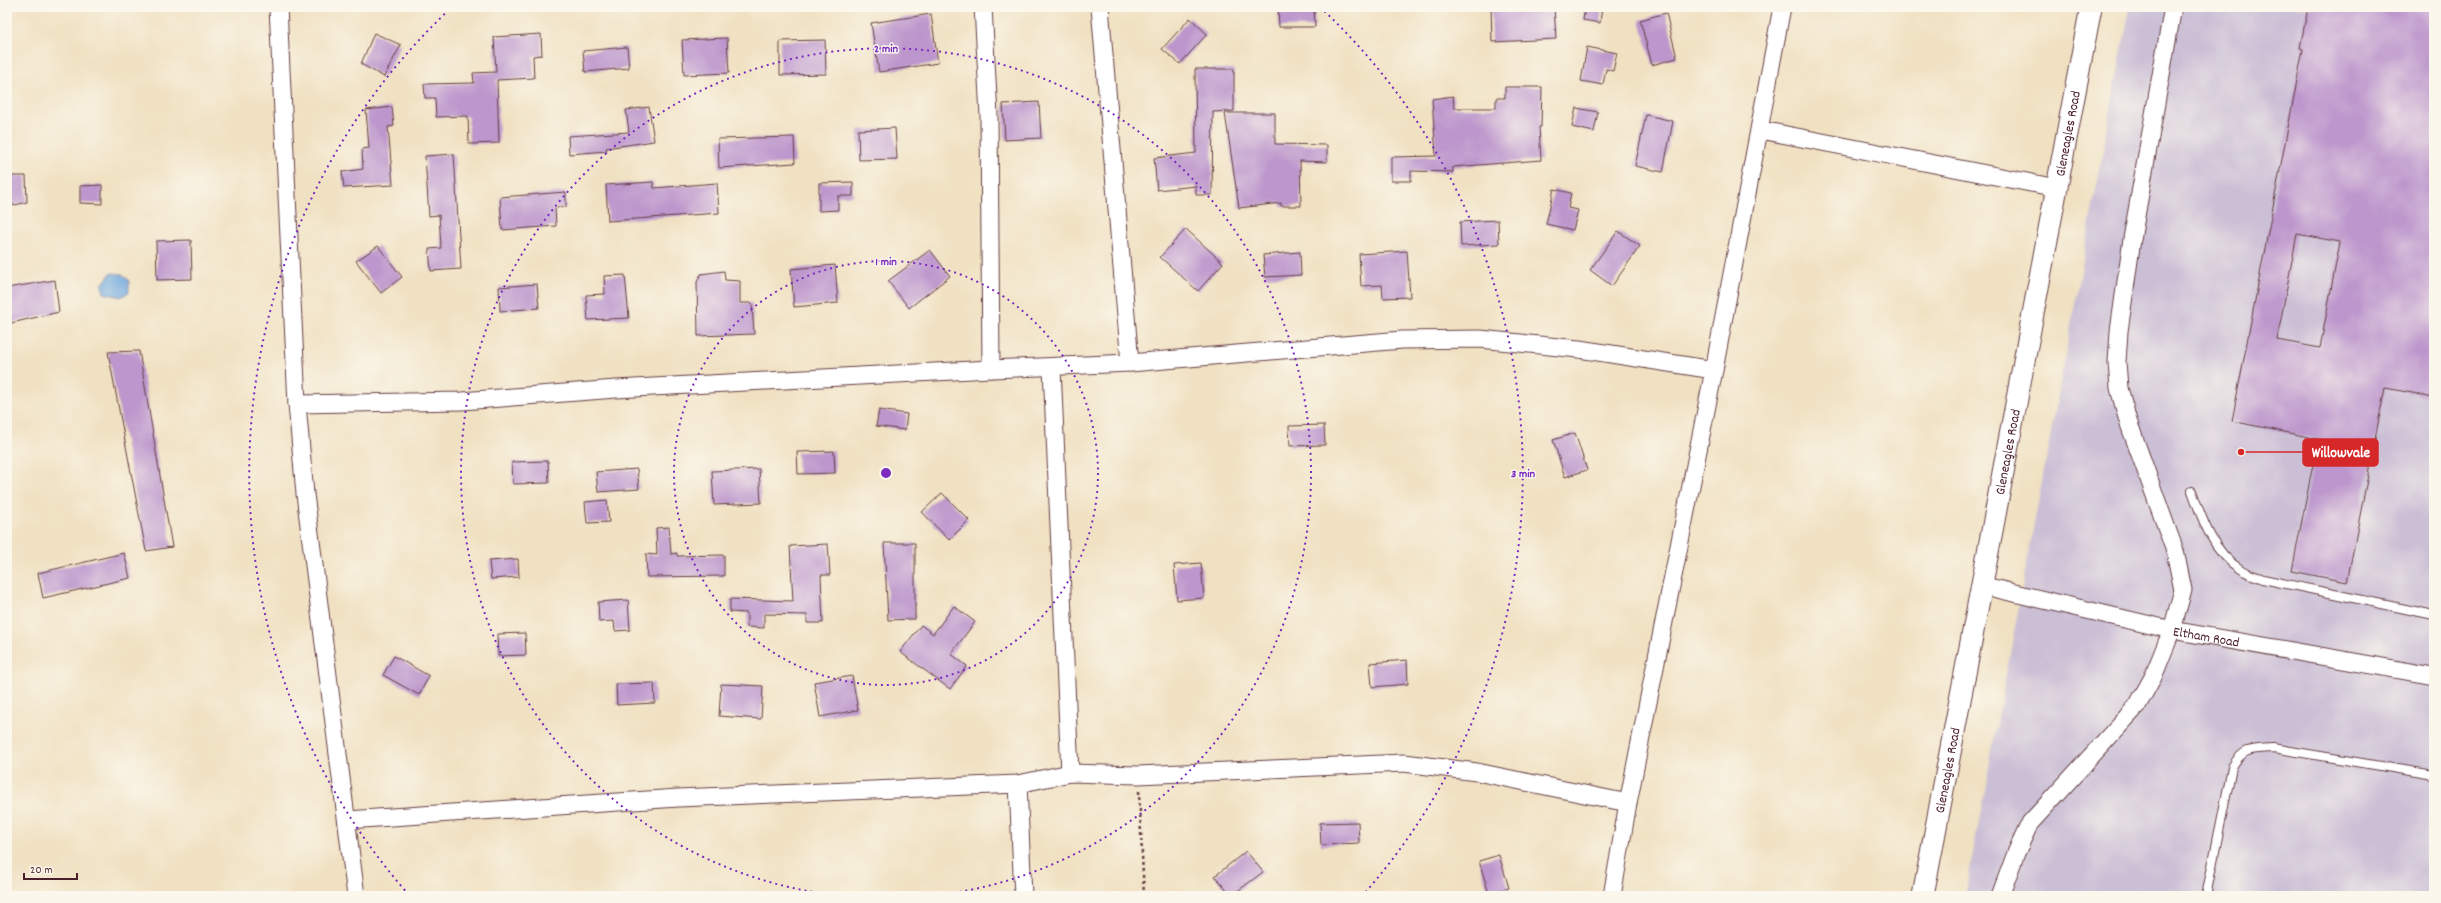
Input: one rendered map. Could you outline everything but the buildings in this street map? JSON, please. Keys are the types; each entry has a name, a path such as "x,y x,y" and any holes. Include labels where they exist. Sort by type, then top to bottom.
{"street":[{"path":"278,7 297,404 305,494 356,896"},
{"path":"983,7 989,115 991,369"},
{"path":"1100,7 1130,363"},
{"path":"1612,896 1628,803 1761,130 1782,7"},
{"name":"Gleneagles Road","path":"1923,896 1980,585 2058,188 2091,7"},
{"path":"2000,896 2016,853 2030,823 2137,706 2153,677 2172,630 2183,590 2175,551 2128,421 2119,388 2117,362 2119,331 2132,239 2173,7"},
{"path":"1761,130 2058,188"},
{"path":"297,404 462,401 616,389 991,369 1052,368 1130,363 1402,340 1480,339 1579,349 1714,370"},
{"path":"1052,368 1070,773"},
{"name":"Eltham Road","path":"1980,585 2172,630 2434,676"},
{"path":"347,820 678,798 1018,784 1070,773 1138,775 1404,763 1477,772 1628,803"},
{"path":"1018,784 1023,896"}],"lane":[{"path":"2192,491 2206,529 2222,553 2240,569 2263,579 2434,615"},
{"path":"2206,896 2232,767 2240,754 2253,749 2273,748 2434,775"}],"path":[{"path":"1138,775 1144,896"}],"shaded area":[{"path":"2130,7 2434,7 2434,896 1965,896"}],"water":[{"path":"111,273 122,274 129,280 129,292 121,297 104,293 102,285"}],"place":[{"name":"Willowvale","path":"2241,452"}]}
